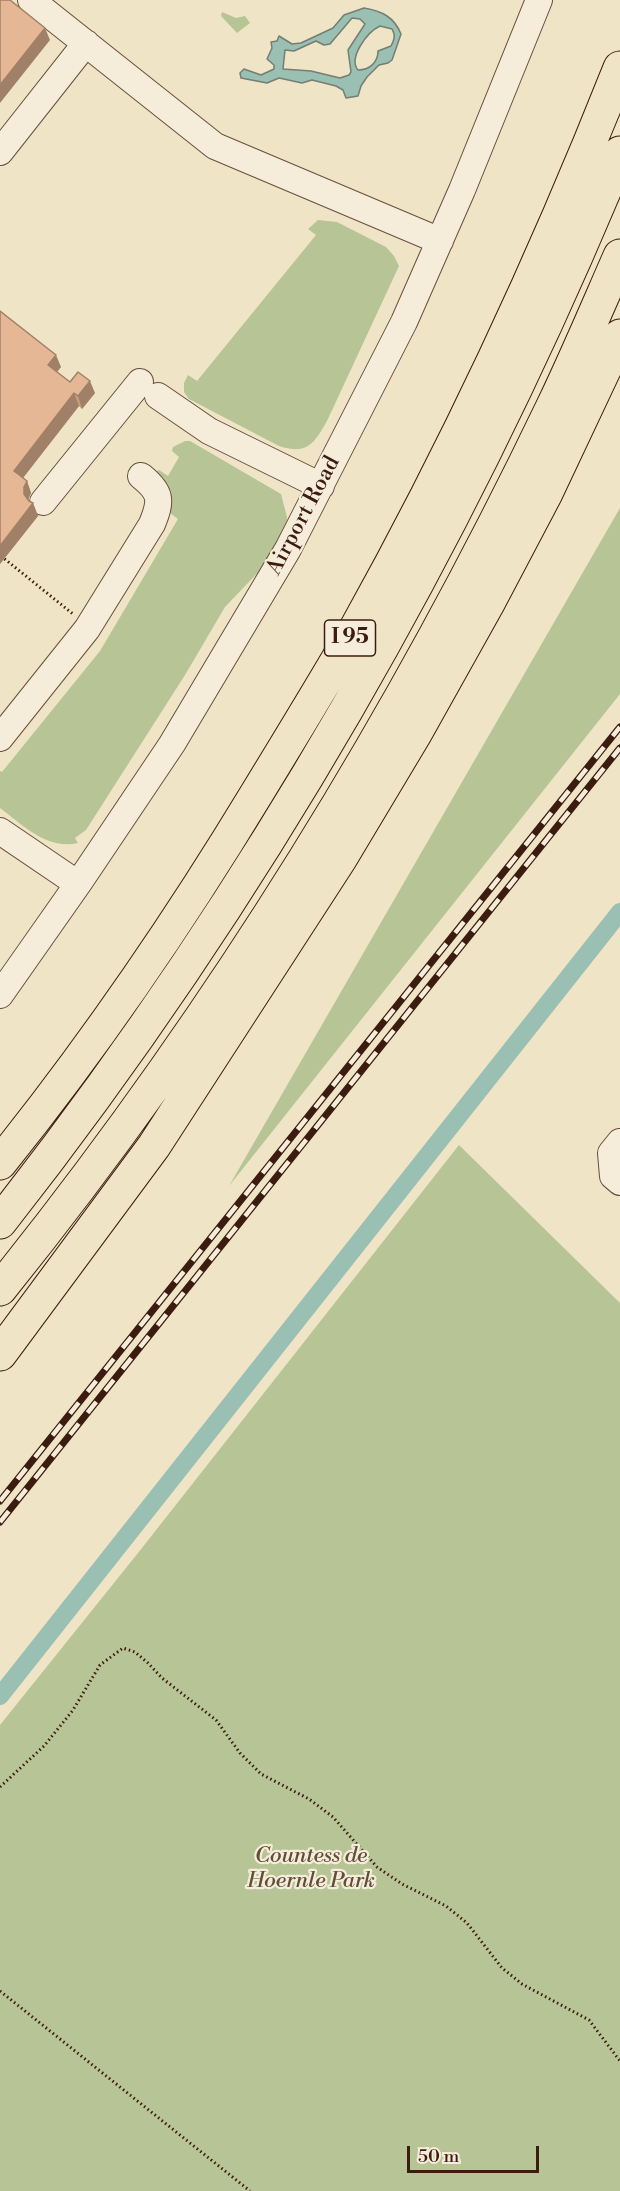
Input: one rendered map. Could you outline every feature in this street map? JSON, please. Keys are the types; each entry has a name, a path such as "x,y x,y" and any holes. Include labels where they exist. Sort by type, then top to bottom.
{"highway":[{"name":"I 95","path":"0,1163 118,1007 189,904 346,645 419,510 481,386 558,218 620,68"},
{"path":"0,1222 72,1128 178,977 249,870 351,700 473,475 557,299 620,153"},
{"path":"0,1289 147,1095 241,959 358,768 446,613 507,499 554,404 620,256"},
{"path":"0,1354 154,1146 340,859 416,732 487,605 546,493 620,336"}],"street":[{"path":"31,0 215,146 440,241"},
{"name":"Airport Road","path":"0,995 172,744 288,549 404,322 462,190 539,0"},
{"path":"0,152 86,43"},
{"path":"43,502 149,389 209,431 321,486"},
{"path":"0,738 89,626 157,512 159,504 156,490 141,476"},
{"path":"0,831 78,884"},
{"path":"620,1142 611,1153 613,1176 620,1182"}],"path":[{"path":"1,556 89,626"},
{"path":"0,1787 44,1746 73,1710 100,1665 123,1648 135,1652 162,1678 216,1720 240,1753 261,1774 309,1799 333,1818 377,1867 402,1884 446,1906 467,1923 502,1968 522,1984 589,2020 620,2061"},
{"path":"0,1991 250,2191"}],"green space":[{"path":"222,12 236,18 245,16 250,23 237,33 221,16"},
{"path":"318,220 337,222 386,247 399,266 327,421 309,446 296,449 279,446 189,399 184,392 184,383 188,375 197,381 316,235 308,229"},
{"path":"190,441 281,494 287,517 287,528 268,562 225,607 185,675 86,830 75,838 78,843 56,843 46,840 27,829 0,808 0,771 2,772 100,651 178,519 166,510 153,473 159,470 168,476 179,457 172,451 173,447"},
{"path":"620,508 620,694 229,1186"},
{"name":"Countess de Hoernle Park","path":"459,1145 620,1303 620,2191 0,2191 0,1725"}],"water":[{"path":"364,8 376,11 391,19 401,34 392,60 379,65 367,77 358,96 346,98 343,90 336,86 312,80 302,83 279,78 267,83 241,78 240,73 244,69 261,75 274,69 274,65 267,59 272,48 271,42 277,41 279,36 292,44 301,43 333,28 344,15","holes":["352,18 360,19 365,24 348,50 351,72 349,75 340,78 311,71 283,69 285,50 294,51 316,41 324,45 330,44","380,26 392,29 394,38 391,46 378,51 377,59 370,67 358,70 355,59 357,52 365,39"]}],"building":[{"path":"0,0 10,0 45,28 0,85"},
{"path":"0,311 56,355 48,365 70,382 78,372 90,381 78,396 74,393 14,471 27,481 24,494 33,503 0,546"}],"waterway":[{"path":"0,1696 620,912"}],"railway":[{"path":"0,1501 620,727"},
{"path":"0,1522 620,748"}]}
